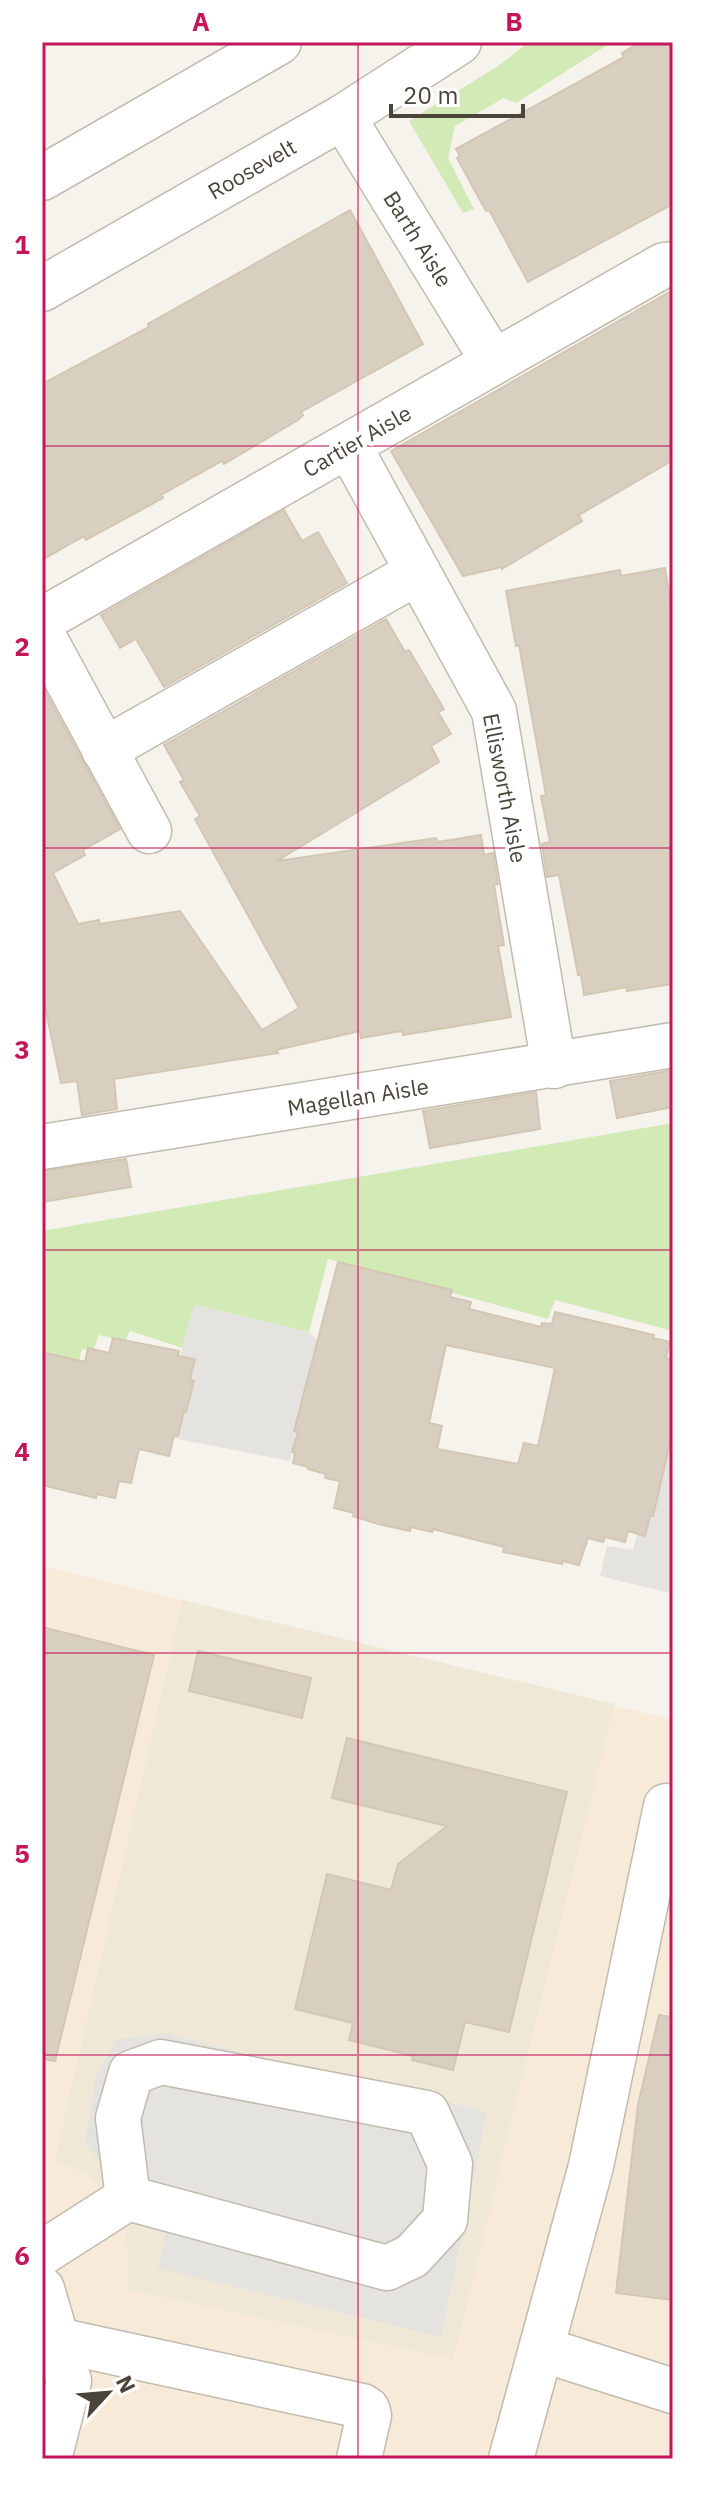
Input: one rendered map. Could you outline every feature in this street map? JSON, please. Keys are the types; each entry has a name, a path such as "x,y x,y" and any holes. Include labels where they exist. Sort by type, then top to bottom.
{"street":[{"path":"42,178 279,42"},
{"name":"Roosevelt","path":"42,289 343,117 459,42"},
{"name":"Barth Aisle","path":"343,117 493,361"},
{"name":"Cartier Aisle","path":"42,620 493,361 664,265 673,264"},
{"name":"Ellisworth Aisle","path":"349,446 494,711 554,1066"},
{"path":"104,750 418,572"},
{"path":"42,634 149,831"},
{"name":"Magellan Aisle","path":"42,1147 673,1045"},
{"path":"511,2459 591,2166 666,1806 673,1808"},
{"path":"42,2253 128,2198 387,2268 412,2256 445,2220 450,2164 427,2113 161,2062 131,2073 118,2118 128,2198"},
{"path":"42,2289 69,2381 49,2459"},
{"path":"57,2340 362,2406 369,2415 359,2459"},
{"path":"541,2349 673,2391"}],"shaded area":[{"path":"194,1305 309,1332 317,1340 290,1461 167,1437 182,1348"},
{"path":"666,1426 673,1427 673,1594 600,1576 607,1546 633,1550"},
{"path":"42,1566 673,1720 673,2459 42,2459"},
{"path":"183,1600 614,1704 453,2359 127,2289 129,2263 126,2236 110,2200 85,2173 55,2160"},
{"path":"167,2034 487,2112 441,2337 158,2268 166,2229 117,2183 85,2143 95,2076 117,2039"}],"green space":[{"path":"529,42 612,42 516,103 504,98 455,126 448,158 474,209 463,213 409,121 498,66"},
{"path":"673,1123 673,1331 555,1300 548,1319 328,1259 309,1332 195,1305 182,1348 130,1331 125,1342 99,1335 93,1351 82,1349 65,1423 42,1355 42,1231"}],"building":[{"path":"641,42 673,42 673,204 528,282 457,158 460,156 456,149 624,57 622,53"},
{"path":"350,210 423,344 301,412 303,415 298,420 224,464 222,461 161,495 163,498 42,560 42,384 149,327 148,324"},
{"path":"673,290 673,460 579,515 582,521 502,569 463,576 391,451"},
{"path":"284,510 302,541 318,532 347,583 164,687 136,639 120,648 101,615"},
{"path":"665,568 673,616 673,984 627,991 627,987 584,995 559,875 547,877 542,844 550,842 541,796 546,795 506,591 620,570 621,576"},
{"path":"386,619 405,652 409,650 444,709 438,712 451,734 431,746 439,762 277,861 436,838 438,842 481,835 484,855 493,853 498,884 494,885 504,945 498,946 511,1017 403,1035 402,1031 361,1038 360,1031 276,1050 278,1053 114,1079 117,1109 82,1115 77,1081 61,1083 42,992 42,686 120,829 83,850 85,855 53,873 78,924 99,920 100,924 180,911 262,1030 299,1008 195,819 200,816 180,782 184,780 164,745"},
{"path":"673,1070 673,1107 617,1118 610,1081"},
{"path":"536,1092 540,1129 430,1148 423,1111"},
{"path":"126,1159 131,1187 42,1202 42,1171"},
{"path":"338,1262 452,1290 450,1297 471,1302 469,1309 541,1327 542,1323 552,1324 555,1312 654,1335 653,1338 670,1342 666,1358 673,1360 673,1430 653,1516 650,1516 645,1536 628,1531 625,1542 605,1537 603,1542 588,1538 579,1565 503,1552 504,1547 433,1529 432,1532 411,1527 410,1531 378,1524 334,1508 340,1481 325,1478 326,1474 293,1463 295,1453 292,1452 298,1432 294,1431","holes":["446,1345 555,1368 538,1446 524,1443 518,1464 437,1449 442,1426 429,1423"]},
{"path":"113,1338 179,1351 178,1356 195,1359 190,1379 194,1381 186,1412 178,1436 174,1435 169,1456 139,1449 131,1483 119,1481 115,1498 97,1494 96,1498 42,1485 42,1352 85,1362 88,1348 109,1353"},
{"path":"42,1627 154,1655 55,2061 42,2059"},
{"path":"198,1651 311,1678 302,1718 189,1691"},
{"path":"347,1738 567,1792 509,2032 465,2022 453,2070 349,2040 353,2023 295,2009 327,1874 391,1890 398,1864 447,1826 332,1798"},
{"path":"659,2015 673,2017 673,2300 616,2293 638,2105"}]}
